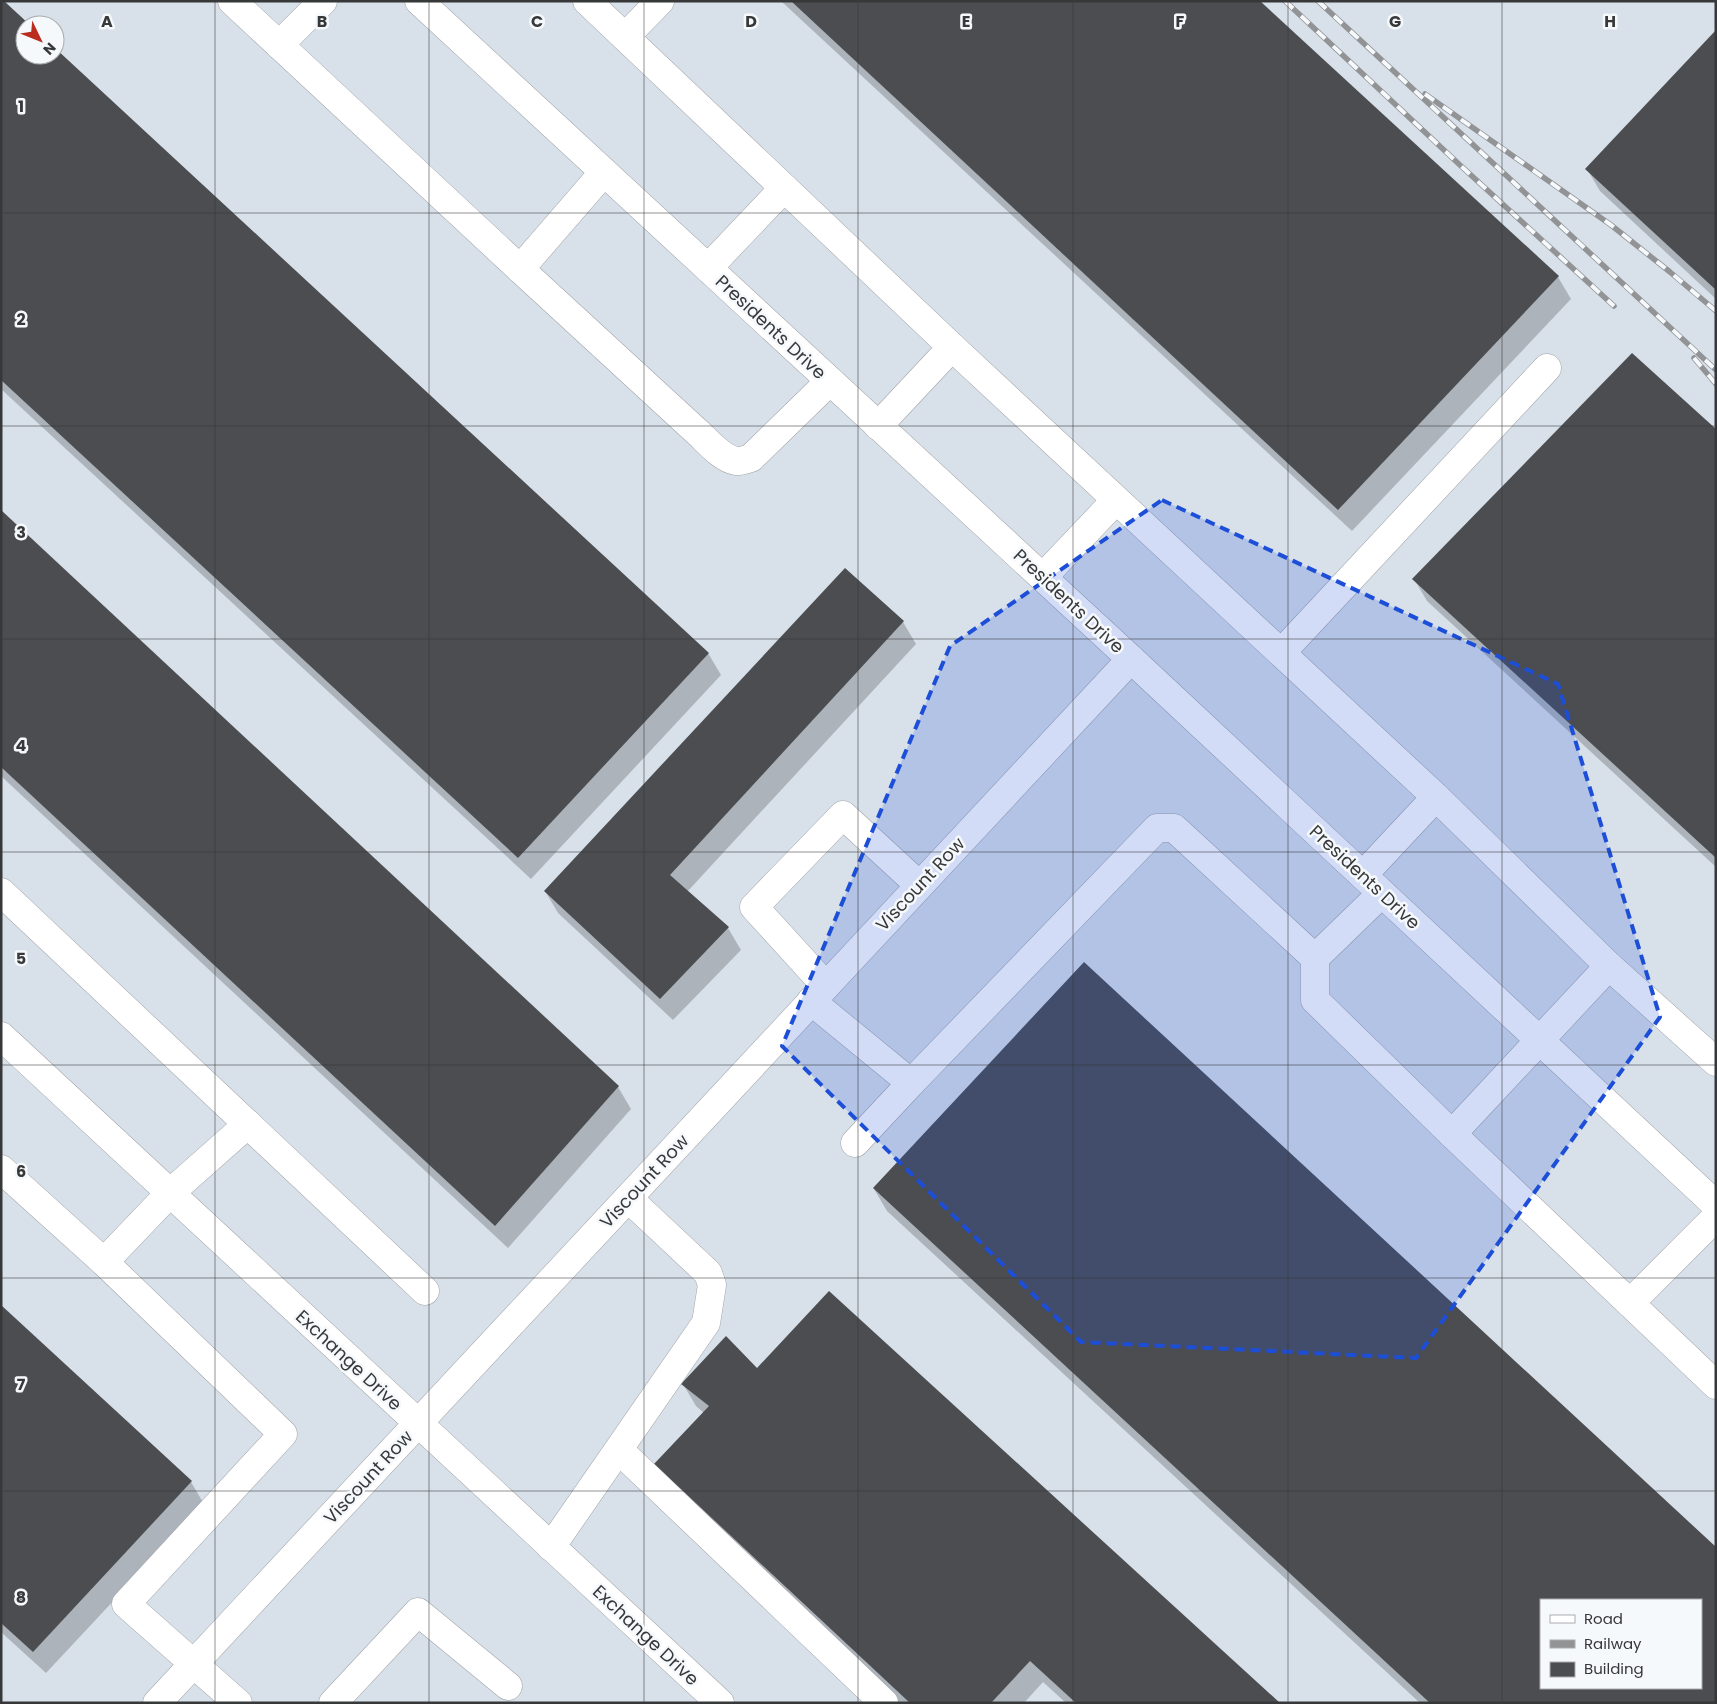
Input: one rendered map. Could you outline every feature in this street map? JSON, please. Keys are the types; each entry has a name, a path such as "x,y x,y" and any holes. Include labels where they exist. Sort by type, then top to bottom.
{"street":[{"path":"232,1 723,455 735,461 751,458 830,381"},
{"path":"279,45 323,1"},
{"name":"Presidents Drive","path":"419,1 1131,658 1714,1202"},
{"path":"588,1 952,347 1436,797 1609,966 1716,1062"},
{"path":"625,37 660,1"},
{"path":"520,269 604,172"},
{"path":"708,268 784,188"},
{"path":"878,426 952,347"},
{"path":"1281,653 1546,368"},
{"path":"1043,577 1116,500"},
{"name":"Viscount Row","path":"157,1703 1131,658"},
{"path":"1436,797 1316,958 1315,1000 1452,1134 1716,1384"},
{"path":"911,1083 818,993 754,907 843,816 919,885"},
{"path":"854,1143 1157,828 1174,828 1316,958"},
{"path":"3,898 248,1124 425,1291"},
{"path":"1452,1134 1609,966"},
{"name":"Exchange Drive","path":"1,1036 417,1424 720,1703"},
{"path":"104,1262 170,1193 248,1124"},
{"path":"1,1169 104,1262 283,1434 126,1604 238,1703"},
{"path":"551,1547 706,1323 712,1285 708,1273 628,1198"},
{"path":"1630,1304 1714,1202"},
{"path":"619,1450 884,1703"},
{"path":"333,1703 418,1612 508,1686"}],"highlighted area":[{"path":"1162,500 1558,684 1660,1017 1416,1358 1081,1342 782,1046 950,646"}],"shaded area":[{"path":"1,1 1716,1 1716,1703 1,1703"}],"building":[{"path":"1,1 4,1 19,15 15,15 15,65 65,65 65,57 709,653 518,858 1,380"},
{"path":"791,1 1260,1 1559,276 1338,510"},
{"path":"1716,30 1716,290 1585,169"},
{"path":"1632,353 1716,429 1716,858 1412,579"},
{"path":"1,510 619,1086 495,1226 1,767"},
{"path":"845,568 904,621 670,875 729,927 660,999 544,891"},
{"path":"1084,962 1716,1547 1716,1703 1430,1703 873,1188"},
{"path":"829,1291 1280,1703 1076,1703 1030,1661 991,1703 910,1703 654,1464 709,1406 681,1384 726,1336 757,1368"},
{"path":"1,1305 192,1481 33,1652 1,1623"}],"railway":[{"path":"1285,1 1614,306"},
{"path":"1318,1 1716,370"},
{"path":"1425,94 1611,225 1716,311"},
{"path":"1694,358 1716,384"}]}
